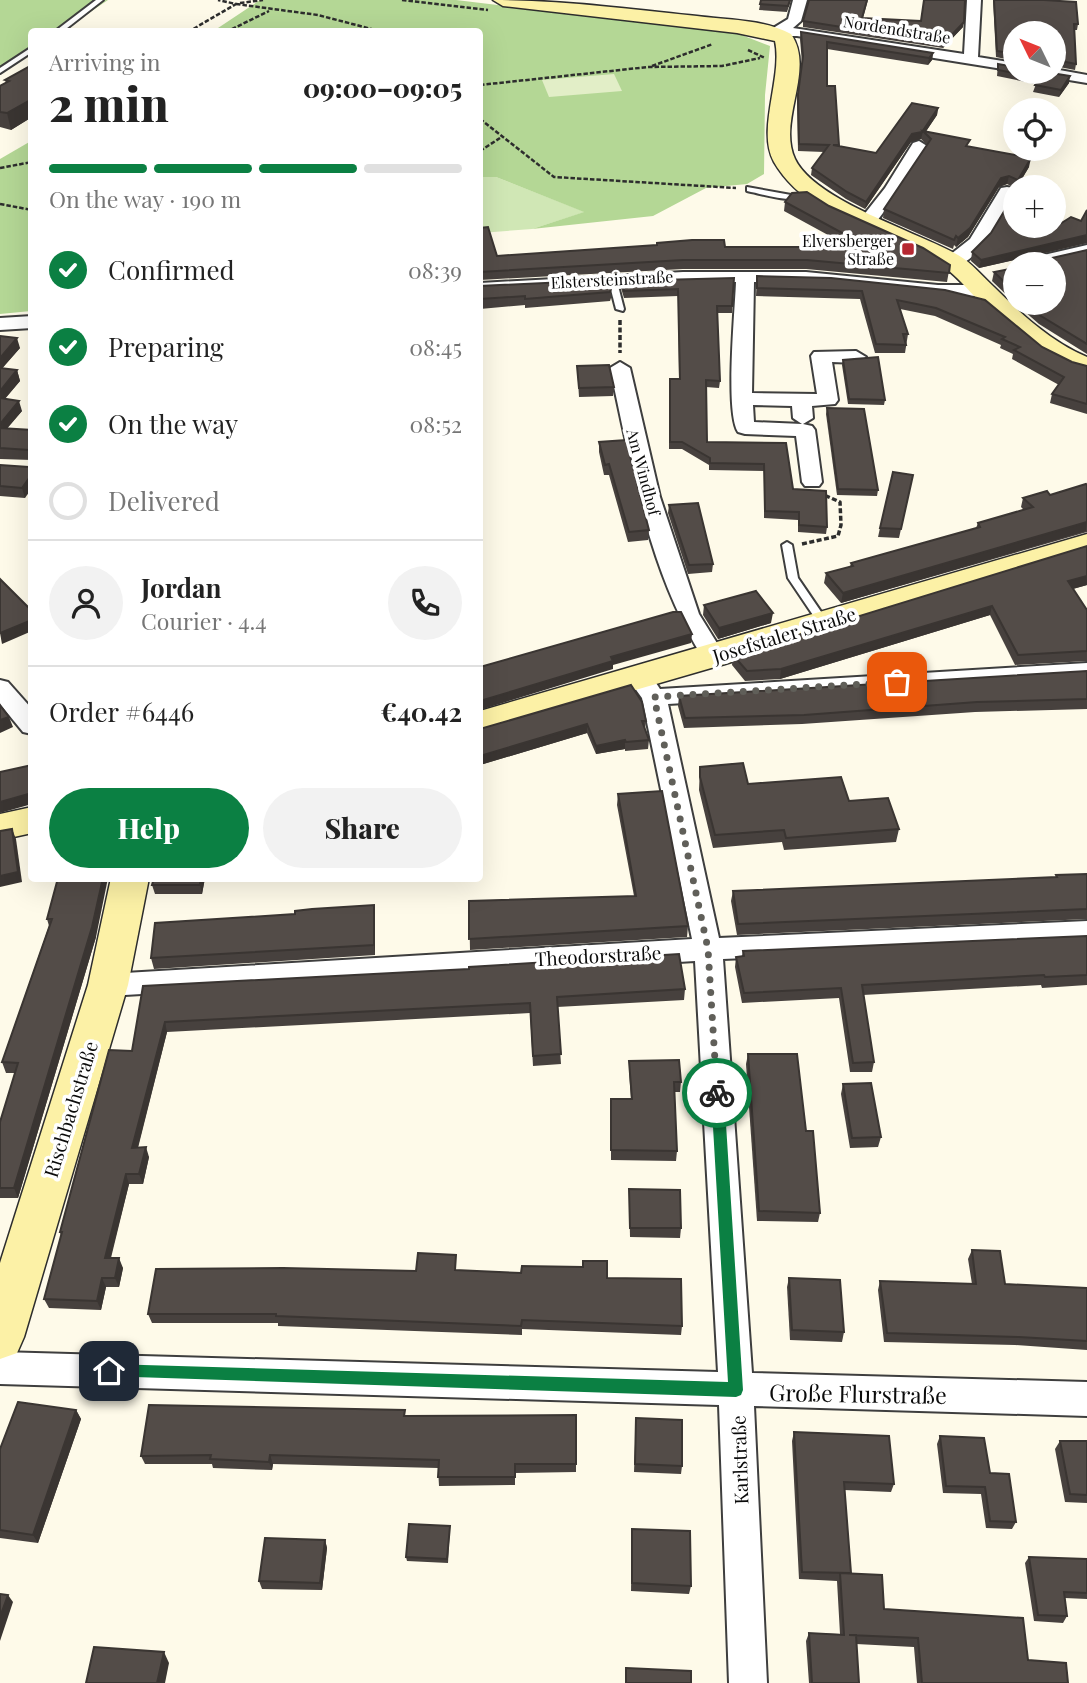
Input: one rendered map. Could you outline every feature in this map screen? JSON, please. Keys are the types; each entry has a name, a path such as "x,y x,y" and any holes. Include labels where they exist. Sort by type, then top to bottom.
{"main road":[{"path":"503,0 775,33 784,38 786,44 779,143 789,169 821,196 982,280 1037,339 1058,353 1087,366"},
{"name":"Josefstaler Straße","path":"483,722 646,687 713,656 1087,543"},
{"path":"0,827 28,821"},
{"name":"Rischbachstraße","path":"2,1322 108,985 129,882"}],"street":[{"path":"775,33 794,21 800,0"},
{"path":"971,59 974,0"},
{"name":"Nordendstraße","path":"775,33 797,32 1003,64"},
{"path":"1066,76 1087,79"},
{"path":"868,221 892,190 919,146"},
{"path":"952,262 977,242 1003,199"},
{"path":"1066,255 1087,250"},
{"path":"745,276 742,399 745,428 805,430"},
{"name":"Elstersteinstraße","path":"483,288 612,278 745,276 846,279 945,292 982,280"},
{"path":"0,324 28,321"},
{"path":"742,399 828,400 821,356 856,356"},
{"name":"Am Windhof","path":"620,368 649,497 688,614 713,656"},
{"path":"801,400 812,482"},
{"path":"646,687 1087,671"},
{"name":"Karlstraße","path":"646,687 708,949 736,1390 748,1683"},
{"path":"0,688 28,721"},
{"name":"Theodorstraße","path":"108,985 708,949 1087,932"},
{"name":"Große Flurstraße","path":"0,1368 1087,1399"}],"lane":[{"path":"62,28 100,0"},
{"path":"0,71 28,52"},
{"path":"750,189 791,197 821,196"},
{"path":"612,278 620,309"},
{"path":"787,545 793,578 823,622"}],"path":[{"path":"218,0 270,11 318,15 368,28"},
{"path":"195,28 236,4 263,0"},
{"path":"235,28 270,11"},
{"path":"648,67 713,44"},
{"path":"483,85 648,67 722,66 762,58"},
{"path":"483,123 554,177 750,189"},
{"path":"483,149 500,138"},
{"path":"0,168 28,163"},
{"path":"0,204 28,209"},
{"path":"620,309 620,368"},
{"path":"787,545 823,541 838,536 841,525 840,502 814,491 812,482"}],"green space":[{"path":"0,0 108,0 66,28 28,28 28,55 0,68"},
{"path":"260,0 456,0 739,34 770,46 765,95 764,174 747,184 706,188 653,216 532,229 584,212 496,177 483,177 483,28 218,28"},
{"path":"614,74 622,91 549,97 542,80"},
{"path":"28,143 28,311 0,314 0,159"},
{"path":"483,177 496,177 585,212 532,229 483,233"}],"building":[{"path":"761,0 790,0 788,6 760,4"},
{"path":"809,0 867,0 862,18 921,21 924,0 965,0 964,22 944,43 803,21"},
{"path":"994,0 1076,2 1076,64 1066,62 1066,21 1003,21 1003,52 997,51"},
{"path":"801,32 933,53 929,58 827,42 827,86 835,86 839,145 833,145 876,153 912,103 938,108 922,132 912,134 866,202 812,168 829,145 799,144 798,94 803,56"},
{"path":"28,67 28,101 7,113 0,112 0,86 9,81 5,80"},
{"path":"1036,84 1065,84 1061,90"},
{"path":"923,131 970,140 966,146 1003,153 1003,161 1029,161 1021,175 1003,175 970,228 954,240 884,209 931,139"},
{"path":"807,192 829,206 923,248 950,265 949,273 807,260 683,260 483,272 483,228 488,227 497,256 657,245 692,240 724,240 725,247 868,247 785,202 792,193"},
{"path":"1087,210 1087,235 1015,252 1003,252 1003,255 981,260 972,252 991,233 1003,213 1003,238 1066,238 1066,220 1071,217 1081,221"},
{"path":"1087,250 1087,344 1040,315 1066,315 1066,255"},
{"path":"1003,270 1003,281 994,272"},
{"path":"757,276 831,278 945,290 985,300 1042,347 1072,362 1087,366 1087,404 1052,394 1064,377 1014,350 1020,347 1002,339 1005,337 936,308 897,300 908,334 903,334 906,345 876,344 862,291 757,288"},
{"path":"734,278 732,306 717,306 720,381 706,380 707,442 786,443 793,489 826,491 827,527 799,525 799,512 765,511 764,464 710,463 710,458 682,442 670,442 670,379 680,379 678,289 624,291 622,281"},
{"path":"608,280 611,289 610,292 525,299 525,296 483,299 483,286"},
{"path":"0,336 17,338 0,358"},
{"path":"878,357 885,400 849,399 843,360"},
{"path":"609,365 614,387 579,388 577,366"},
{"path":"0,368 17,370 0,391"},
{"path":"0,398 19,401 0,424"},
{"path":"827,408 864,409 878,490 838,489"},
{"path":"0,428 28,430 28,450 0,448"},
{"path":"626,440 649,530 629,532 609,464 605,465 599,442"},
{"path":"0,465 28,467 28,480 22,488 0,486"},
{"path":"893,472 913,475 901,529 880,528"},
{"path":"1086,484 1087,522 843,593 826,573 853,566 851,563 980,527 978,523 1033,507 1023,498 1047,491 1050,495"},
{"path":"698,503 713,564 689,565 669,505"},
{"path":"1087,546 1087,576 1068,581 1087,610 1087,651 1018,655 992,606 781,669 747,671 733,655"},
{"path":"0,579 28,607 28,622 0,633"},
{"path":"756,591 773,613 719,628 704,605"},
{"path":"673,612 681,612 692,634 611,657 613,661 483,700 483,666"},
{"path":"1087,671 1087,699 977,702 804,715 685,718 679,696"},
{"path":"631,685 642,702 646,721 642,721 649,740 625,740 596,746 587,724 483,755 483,728"},
{"path":"0,705 9,717 0,720"},
{"path":"743,763 748,784 841,777 849,801 888,798 899,829 786,838 784,830 715,835 700,777 700,767"},
{"path":"28,766 28,794 0,802 0,772"},
{"path":"662,791 688,926 469,939 469,901 636,896 618,794"},
{"path":"12,829 18,872 0,876 0,831"},
{"path":"1087,874 1087,909 738,924 733,891 1057,877 1056,875"},
{"path":"57,882 102,882 92,927 14,1188 0,1188 0,1122 18,1063 2,1062 52,919 47,919"},
{"path":"153,882 200,882 200,885 152,885"},
{"path":"374,905 374,945 151,958 155,923 295,914 295,911 312,909"},
{"path":"1087,936 1087,975 862,985 874,1062 853,1063 841,988 744,993 736,957 744,956 743,951"},
{"path":"679,954 685,989 557,997 561,1054 533,1056 530,1003 165,1022 132,1148 146,1147 139,1174 126,1174 105,1258 119,1258 115,1278 102,1278 97,1301 44,1299 109,1050 132,1051 143,986 469,969"},
{"path":"748,1054 797,1054 806,1131 813,1131 820,1213 759,1211"},
{"path":"679,1060 681,1082 674,1082 677,1151 611,1150 611,1099 632,1099 629,1061"},
{"path":"871,1083 881,1137 852,1138 843,1084"},
{"path":"629,1189 680,1190 681,1228 630,1228"},
{"path":"972,1250 1000,1251 1005,1284 1087,1288 1087,1341 887,1333 880,1281 976,1284"},
{"path":"418,1253 456,1255 455,1270 521,1273 522,1266 583,1267 583,1261 607,1261 607,1278 681,1279 682,1326 522,1320 521,1326 276,1314 148,1314 156,1269 416,1271"},
{"path":"789,1278 840,1280 844,1332 792,1330"},
{"path":"18,1402 76,1410 33,1535 0,1530 0,1449"},
{"path":"149,1405 405,1410 404,1416 576,1415 576,1464 515,1464 515,1477 438,1477 439,1460 270,1455 269,1462 210,1459 211,1455 141,1456"},
{"path":"636,1418 682,1420 682,1466 635,1464"},
{"path":"794,1432 889,1436 894,1484 844,1482 851,1573 802,1572"},
{"path":"940,1436 984,1438 990,1473 1009,1474 1016,1522 990,1521 985,1487 946,1486"},
{"path":"1060,1441 1087,1441 1087,1495 1070,1494"},
{"path":"409,1524 450,1526 447,1559 406,1557"},
{"path":"632,1529 690,1531 691,1586 632,1583"},
{"path":"265,1538 325,1540 320,1583 259,1581"},
{"path":"1029,1557 1087,1559 1087,1593 1064,1592 1067,1616 1038,1615"},
{"path":"840,1573 882,1575 884,1609 1023,1618 1028,1660 1066,1663 1068,1683 922,1683 918,1638 856,1635 859,1683 812,1683 809,1633 844,1635"},
{"path":"0,1594 8,1595 0,1617"},
{"path":"94,1647 164,1652 157,1683 86,1683"},
{"path":"626,1668 691,1671 691,1683 626,1683"}],"way so far":[{"path":"717,1093 708,949 654,697 897,682"}],"place":[{"name":"Elversberger Straße","path":"908,249"}],"route":[{"path":"109,1371 736,1390 717,1093"}]}
